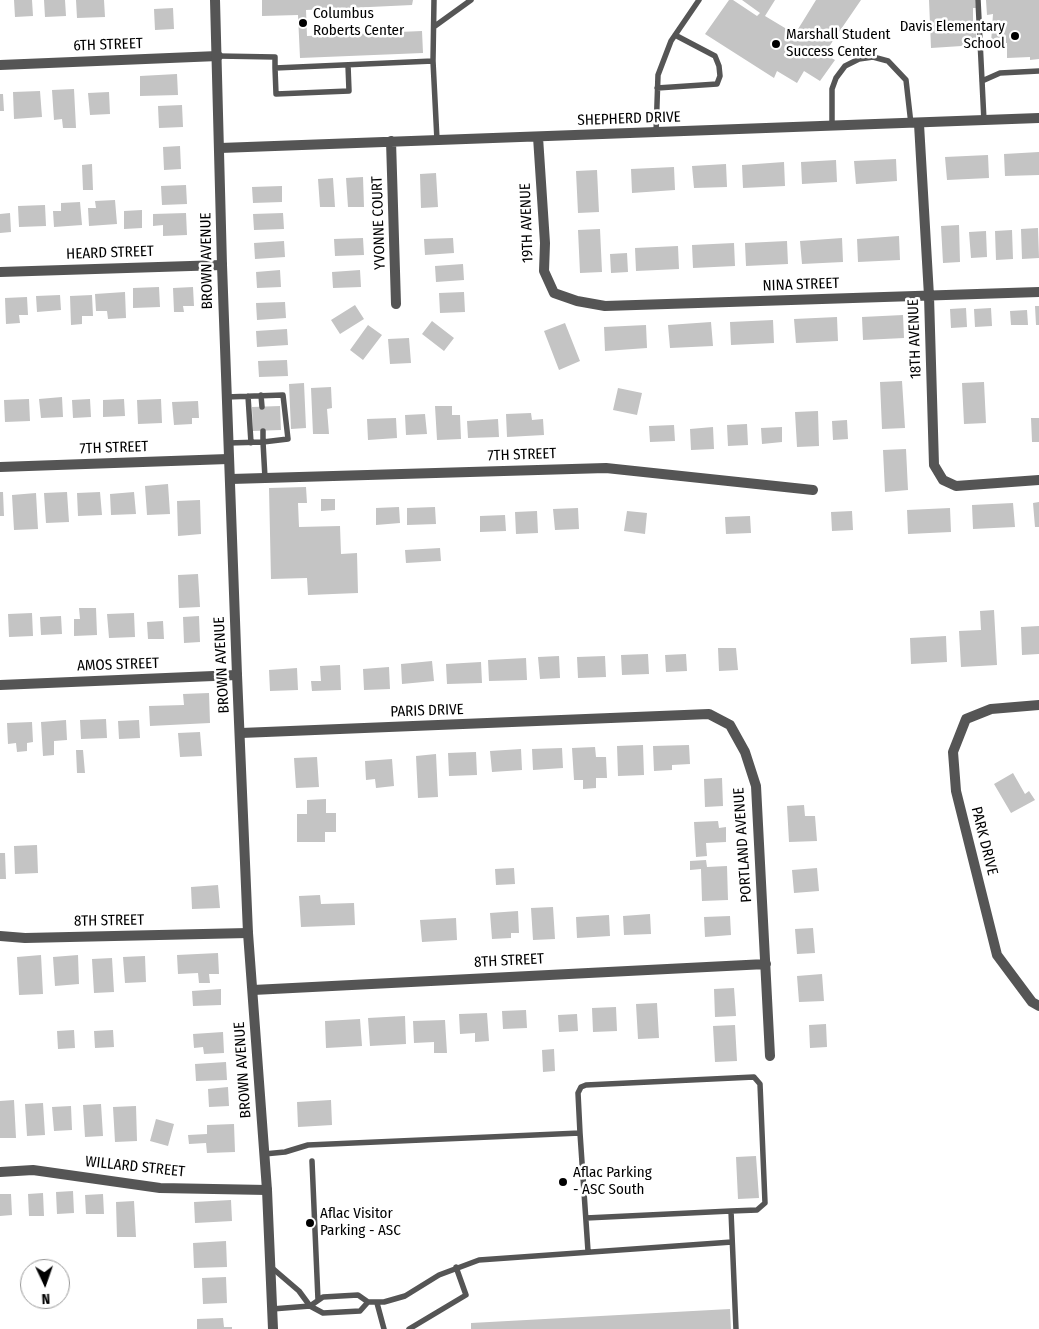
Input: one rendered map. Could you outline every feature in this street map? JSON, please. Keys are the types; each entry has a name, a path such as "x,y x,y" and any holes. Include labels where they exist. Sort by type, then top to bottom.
{"street":[{"name":"BROWN AVENUE","path":"215,0 228,459 248,933 267,1190 272,1329"},
{"name":"6TH STREET","path":"0,65 218,56"},
{"name":"SHEPHERD DRIVE","path":"220,148 1039,118"},
{"name":"18TH AVENUE","path":"915,124 929,296 934,465 943,480 956,486 1039,480"},
{"name":"19TH AVENUE","path":"538,137 545,243 544,271 554,293 565,297"},
{"name":"YVONNE COURT","path":"391,141 396,304"},
{"name":"HEARD STREET","path":"0,272 222,265"},
{"name":"NINA STREET","path":"565,297 605,306 1039,292"},
{"name":"7TH STREET","path":"0,467 228,459"},
{"name":"7TH STREET","path":"230,479 606,468 813,490"},
{"name":"AMOS STREET","path":"0,685 237,675"},
{"name":"PARK DRIVE","path":"1039,705 991,709 966,719 953,752 956,791 997,955 1032,1002 1039,1006"},
{"name":"PORTLAND AVENUE","path":"615,719 709,714 730,725 745,752 756,786 770,1056"},
{"name":"PARIS DRIVE","path":"241,732 615,719"},
{"name":"8TH STREET","path":"0,936 25,938 248,933"},
{"name":"8TH STREET","path":"253,990 766,964"},
{"name":"WILLARD STREET","path":"0,1172 33,1170 160,1188 267,1190"}],"lane":[{"path":"434,0 433,61 437,140"},
{"path":"435,26 470,0"},
{"path":"656,133 658,75 675,35 699,0"},
{"path":"978,0 984,121"},
{"path":"657,88 716,84 720,76 719,66 714,56 675,35"},
{"path":"218,56 275,57 276,94 349,91 348,65"},
{"path":"832,127 832,89 836,78 845,66 859,59 873,57 888,61 906,80 915,124"},
{"path":"275,68 433,61"},
{"path":"982,81 1000,73 1039,71"},
{"path":"226,397 283,394 288,439 251,443 228,443"},
{"path":"248,396 251,443"},
{"path":"261,396 262,407"},
{"path":"263,431 265,478"},
{"path":"586,1218 757,1210 765,1203 759,1080 754,1077 586,1085 581,1087 578,1093 588,1251"},
{"path":"264,1154 285,1152 308,1146 580,1133"},
{"path":"312,1161 318,1300"},
{"path":"731,1211 736,1329"},
{"path":"272,1309 310,1306 323,1297 358,1295 368,1302 377,1302 405,1296 456,1267 478,1260 732,1242"},
{"path":"270,1266 299,1292 310,1306 323,1314 360,1311 368,1302"},
{"path":"409,1329 466,1295 456,1267"},
{"path":"377,1302 384,1329"}],"building":[{"path":"14,0 32,0 33,16 15,17"},
{"path":"44,0 65,0 66,16 45,17"},
{"path":"76,0 104,0 105,17 77,18"},
{"name":"Columbus Roberts Center","path":"262,0 413,0 412,5 306,10 307,36 422,31 423,53 300,58 298,15 262,16"},
{"name":"Marshall Student Success Center","path":"729,0 733,0 757,16 760,13 742,0 775,0 765,16 795,34 816,0 861,0 824,54 835,60 820,81 804,71 797,83 777,71 774,78 705,34"},
{"name":"Marshall Student Success Center","path":"929,0 975,0 976,8 973,8 973,33 976,33 977,45 931,48"},
{"name":"Davis Elementary School","path":"986,0 1039,0 1039,59 1030,60 1030,57 1007,58 1007,43 991,43 993,14 987,15"},
{"path":"173,8 174,29 155,30 154,9"},
{"path":"177,74 178,95 140,96 140,76"},
{"path":"74,89 76,128 63,128 62,119 54,120 52,90"},
{"path":"40,91 42,117 14,119 13,92"},
{"path":"109,92 110,114 90,115 88,93"},
{"path":"0,94 3,94 4,111 0,111"},
{"path":"182,105 183,127 159,128 158,106"},
{"path":"180,146 181,169 164,170 163,147"},
{"path":"1039,152 1039,175 1005,176 1004,154"},
{"path":"988,155 989,178 947,180 945,157"},
{"path":"896,159 897,181 856,184 854,161"},
{"path":"836,160 837,182 802,184 801,162"},
{"path":"784,162 785,186 743,188 742,165"},
{"path":"92,164 93,190 83,190 82,165"},
{"path":"726,164 727,187 694,188 692,166"},
{"path":"674,167 675,190 632,193 631,169"},
{"path":"597,170 599,212 578,213 576,171"},
{"path":"436,173 438,207 421,208 420,174"},
{"path":"363,177 364,207 348,207 346,178"},
{"path":"333,178 335,207 320,207 318,179"},
{"path":"186,185 187,204 162,205 161,186"},
{"path":"282,186 282,202 253,203 252,187"},
{"path":"115,200 117,224 89,226 88,208 96,208 95,201"},
{"path":"80,202 82,225 54,227 53,211 61,211 61,203"},
{"path":"45,205 46,226 19,227 18,206"},
{"path":"142,210 142,228 124,229 124,211"},
{"path":"10,213 11,232 0,233 0,214"},
{"path":"186,213 187,235 163,236 163,225 153,226 153,214"},
{"path":"283,213 284,229 254,230 253,214"},
{"path":"959,225 960,262 943,263 941,226"},
{"path":"1038,228 1039,258 1022,259 1021,229"},
{"path":"600,229 602,272 580,273 578,230"},
{"path":"1012,230 1013,259 996,260 995,231"},
{"path":"986,231 987,257 971,258 969,232"},
{"path":"899,236 900,260 858,262 857,239"},
{"path":"363,238 364,255 335,256 334,239"},
{"path":"453,238 454,253 425,255 424,239"},
{"path":"842,238 843,262 802,264 800,241"},
{"path":"284,241 285,257 255,259 254,243"},
{"path":"787,241 788,264 746,266 745,243"},
{"path":"734,243 735,266 693,268 692,245"},
{"path":"678,246 679,269 636,271 635,248"},
{"path":"627,253 628,272 611,273 610,254"},
{"path":"463,264 464,280 436,282 435,266"},
{"path":"280,270 281,287 257,288 256,272"},
{"path":"360,270 361,287 333,288 332,272"},
{"path":"159,287 160,307 133,308 133,288"},
{"path":"193,287 194,306 183,306 184,312 174,312 173,288"},
{"path":"125,292 126,318 108,319 107,311 96,311 95,294"},
{"path":"464,292 465,312 440,313 439,293"},
{"path":"60,295 61,310 37,312 36,296"},
{"path":"92,295 93,316 82,316 82,324 71,325 70,296"},
{"path":"27,297 28,315 19,315 20,323 6,324 5,298"},
{"path":"285,302 286,318 257,320 256,303"},
{"path":"355,305 364,319 340,334 331,320"},
{"path":"1035,306 1039,306 1039,325 1036,325"},
{"path":"966,308 967,327 951,328 950,309"},
{"path":"991,308 992,326 975,327 974,309"},
{"path":"1027,310 1028,325 1011,325 1010,311"},
{"path":"903,315 904,338 863,340 862,317"},
{"path":"837,317 838,341 796,343 794,319"},
{"path":"773,320 774,343 731,345 730,322"},
{"path":"432,321 454,338 444,351 422,334"},
{"path":"711,322 713,346 670,348 668,325"},
{"path":"565,323 580,361 559,370 544,331"},
{"path":"368,325 382,335 363,360 350,350"},
{"path":"646,325 647,348 605,351 604,327"},
{"path":"287,329 288,345 257,347 256,331"},
{"path":"409,338 411,363 390,364 388,339"},
{"path":"287,360 288,376 259,377 258,361"},
{"path":"902,381 905,428 882,429 880,382"},
{"path":"984,382 986,423 964,424 962,383"},
{"path":"304,383 306,428 291,429 289,384"},
{"path":"331,387 332,408 327,409 329,434 313,434 311,388"},
{"path":"618,388 642,393 637,415 613,410"},
{"path":"62,397 63,417 41,418 39,399"},
{"path":"29,399 30,421 5,422 4,400"},
{"path":"90,399 91,417 73,418 72,400"},
{"path":"124,399 125,416 103,417 103,400"},
{"path":"161,399 162,423 138,424 137,400"},
{"path":"198,401 199,418 192,418 192,424 174,425 172,402"},
{"path":"280,406 281,430 253,431 252,407"},
{"path":"435,406 452,406 452,415 460,415 461,439 437,440"},
{"path":"818,411 819,446 797,447 795,412"},
{"path":"531,413 532,420 543,419 544,435 507,437 506,414"},
{"path":"425,414 427,434 406,435 405,415"},
{"path":"396,418 397,438 368,440 367,419"},
{"path":"1031,418 1039,418 1039,442 1032,442"},
{"path":"498,419 499,437 468,438 467,421"},
{"path":"847,420 848,439 833,440 832,421"},
{"path":"747,424 748,445 728,446 727,425"},
{"path":"674,425 675,441 650,442 649,426"},
{"path":"713,427 714,449 691,450 690,429"},
{"path":"782,427 782,442 762,444 761,428"},
{"path":"906,449 908,490 885,492 883,450"},
{"path":"168,484 170,514 147,515 145,486"},
{"path":"306,487 307,503 298,503 299,527 340,526 341,554 357,553 358,593 308,595 307,578 271,579 269,488"},
{"path":"0,492 3,492 4,516 0,516"},
{"path":"67,492 69,522 46,523 44,493"},
{"path":"100,492 102,515 78,516 77,493"},
{"path":"134,492 136,514 111,515 110,494"},
{"path":"36,493 38,529 14,530 12,495"},
{"path":"321,499 335,499 335,510 321,511"},
{"path":"200,500 201,534 178,536 177,501"},
{"path":"1039,502 1039,527 1035,527 1033,503"},
{"path":"1013,503 1015,527 973,529 972,505"},
{"path":"399,507 400,523 376,525 376,508"},
{"path":"435,507 436,524 407,525 407,508"},
{"path":"578,508 579,529 555,530 553,509"},
{"path":"950,508 951,532 908,534 907,510"},
{"path":"537,511 538,533 516,534 515,512"},
{"path":"627,511 647,513 645,534 624,531"},
{"path":"852,511 853,530 832,531 831,512"},
{"path":"505,515 506,531 480,532 480,516"},
{"path":"750,516 751,533 726,534 725,517"},
{"path":"440,548 441,561 406,563 405,550"},
{"path":"198,574 200,607 179,608 178,575"},
{"path":"79,608 96,608 97,635 74,636 74,619 80,619"},
{"path":"994,610 997,665 961,667 959,631 981,630 980,611"},
{"path":"32,613 33,636 9,637 8,614"},
{"path":"134,613 135,637 109,638 107,614"},
{"path":"61,616 62,634 41,635 40,617"},
{"path":"199,616 200,642 184,643 183,617"},
{"path":"163,621 164,639 148,639 147,622"},
{"path":"1039,626 1039,654 1022,655 1021,627"},
{"path":"946,636 947,662 911,664 910,638"},
{"path":"718,648 736,648 738,670 719,671"},
{"path":"648,654 649,674 622,675 621,655"},
{"path":"686,654 687,671 666,672 665,655"},
{"path":"559,656 560,678 540,679 538,657"},
{"path":"605,656 606,677 578,678 577,657"},
{"path":"526,658 527,680 489,681 488,660"},
{"path":"432,661 434,681 402,684 401,664"},
{"path":"481,662 482,683 447,684 446,664"},
{"path":"340,665 341,690 312,691 311,681 321,681 320,666"},
{"path":"389,667 390,689 364,690 363,669"},
{"path":"297,668 298,690 270,691 269,670"},
{"path":"209,693 210,723 150,726 149,706 184,705 183,694"},
{"path":"106,719 107,738 81,739 80,720"},
{"path":"66,720 67,740 54,741 54,755 43,756 41,722"},
{"path":"139,720 140,738 119,739 118,721"},
{"path":"32,722 33,742 27,743 27,751 17,752 16,743 8,744 7,723"},
{"path":"200,732 202,756 180,757 178,733"},
{"path":"643,745 644,775 618,776 617,746"},
{"path":"689,745 690,764 672,765 672,770 654,771 653,746"},
{"path":"595,747 596,757 606,757 607,778 596,778 596,788 583,789 583,780 574,780 572,748"},
{"path":"562,748 563,768 533,770 532,749"},
{"path":"521,749 522,770 492,772 490,751"},
{"path":"76,750 83,750 85,773 77,773"},
{"path":"476,752 477,775 449,776 448,753"},
{"path":"436,754 438,797 418,798 416,756"},
{"path":"317,757 319,787 296,788 294,758"},
{"path":"392,759 394,786 376,788 375,779 366,780 365,761"},
{"path":"1013,773 1025,794 1029,791 1035,800 1011,813 994,784"},
{"path":"722,778 723,806 705,807 704,779"},
{"path":"326,799 326,813 336,813 336,832 325,832 325,842 297,842 297,814 307,814 307,800"},
{"path":"804,805 805,816 815,816 817,841 789,842 787,806"},
{"path":"718,821 719,828 726,827 726,842 706,843 707,856 696,857 694,822"},
{"path":"37,845 38,873 15,874 14,846"},
{"path":"0,853 5,853 6,879 0,879"},
{"path":"706,860 707,867 727,866 728,900 702,901 701,869 690,870 690,861"},
{"path":"514,868 515,884 496,885 495,869"},
{"path":"817,868 819,891 794,893 792,870"},
{"path":"218,885 220,908 192,909 191,887"},
{"path":"320,895 321,904 354,903 355,925 301,927 299,896"},
{"path":"553,907 555,939 533,940 531,908"},
{"path":"518,911 519,933 511,933 511,938 492,939 490,913"},
{"path":"650,914 651,934 624,935 623,916"},
{"path":"609,915 610,936 577,938 576,917"},
{"path":"730,916 731,935 705,937 704,917"},
{"path":"456,918 457,940 422,942 420,920"},
{"path":"813,928 815,953 797,954 795,929"},
{"path":"218,953 219,974 209,974 210,983 199,983 198,973 178,974 177,955"},
{"path":"41,955 43,994 19,995 17,957"},
{"path":"78,955 79,984 55,986 53,957"},
{"path":"145,956 146,982 125,983 123,957"},
{"path":"112,958 114,992 94,993 92,959"},
{"path":"822,974 824,1001 799,1002 797,976"},
{"path":"734,988 736,1016 715,1017 714,989"},
{"path":"221,989 221,1005 193,1006 192,991"},
{"path":"657,1003 659,1038 638,1039 636,1004"},
{"path":"616,1007 617,1031 593,1032 592,1008"},
{"path":"526,1010 527,1028 503,1029 502,1011"},
{"path":"487,1013 489,1041 475,1042 475,1033 460,1034 459,1014"},
{"path":"577,1014 578,1031 559,1032 558,1015"},
{"path":"405,1016 406,1044 370,1046 368,1018"},
{"path":"360,1019 362,1046 326,1048 325,1021"},
{"path":"445,1020 447,1053 434,1053 434,1042 414,1043 413,1021"},
{"path":"826,1024 827,1047 810,1048 809,1025"},
{"path":"735,1025 737,1061 715,1062 713,1026"},
{"path":"74,1030 75,1048 58,1049 57,1031"},
{"path":"113,1030 114,1047 95,1048 94,1031"},
{"path":"223,1032 224,1053 204,1054 203,1047 194,1048 193,1034"},
{"path":"554,1049 555,1071 543,1072 542,1050"},
{"path":"226,1062 227,1080 196,1081 195,1064"},
{"path":"228,1087 229,1106 209,1107 208,1089"},
{"path":"14,1100 16,1138 0,1138 0,1101"},
{"path":"331,1100 332,1125 298,1127 297,1102"},
{"path":"43,1103 45,1135 27,1136 25,1104"},
{"path":"101,1104 103,1136 85,1137 83,1105"},
{"path":"71,1106 72,1130 54,1131 52,1107"},
{"path":"136,1106 137,1141 115,1142 113,1107"},
{"path":"156,1119 174,1124 168,1146 150,1141"},
{"path":"234,1124 235,1152 207,1153 206,1143 189,1144 188,1135 207,1134 207,1125"},
{"path":"756,1156 759,1198 738,1199 736,1157"},
{"path":"73,1191 74,1213 57,1214 56,1192"},
{"path":"43,1193 44,1216 29,1216 28,1194"},
{"path":"0,1194 11,1194 12,1215 0,1216"},
{"path":"103,1194 104,1214 86,1214 85,1195"},
{"path":"231,1200 232,1221 195,1223 194,1202"},
{"path":"134,1201 136,1237 117,1237 116,1202"},
{"path":"226,1241 227,1267 194,1268 193,1243"},
{"path":"226,1277 227,1303 203,1304 202,1278"},
{"path":"730,1309 731,1329 471,1329 471,1323"},
{"path":"223,1318 224,1327 232,1327 232,1329 197,1329 197,1319"}],"place":[{"name":"Columbus Roberts Center","path":"303,23"},
{"name":"Davis Elementary School","path":"1015,36"},
{"name":"Marshall Student Success Center","path":"776,44"},
{"name":"Aflac Parking - ASC South","path":"563,1182"},
{"name":"Aflac Visitor Parking - ASC","path":"310,1223"}]}
